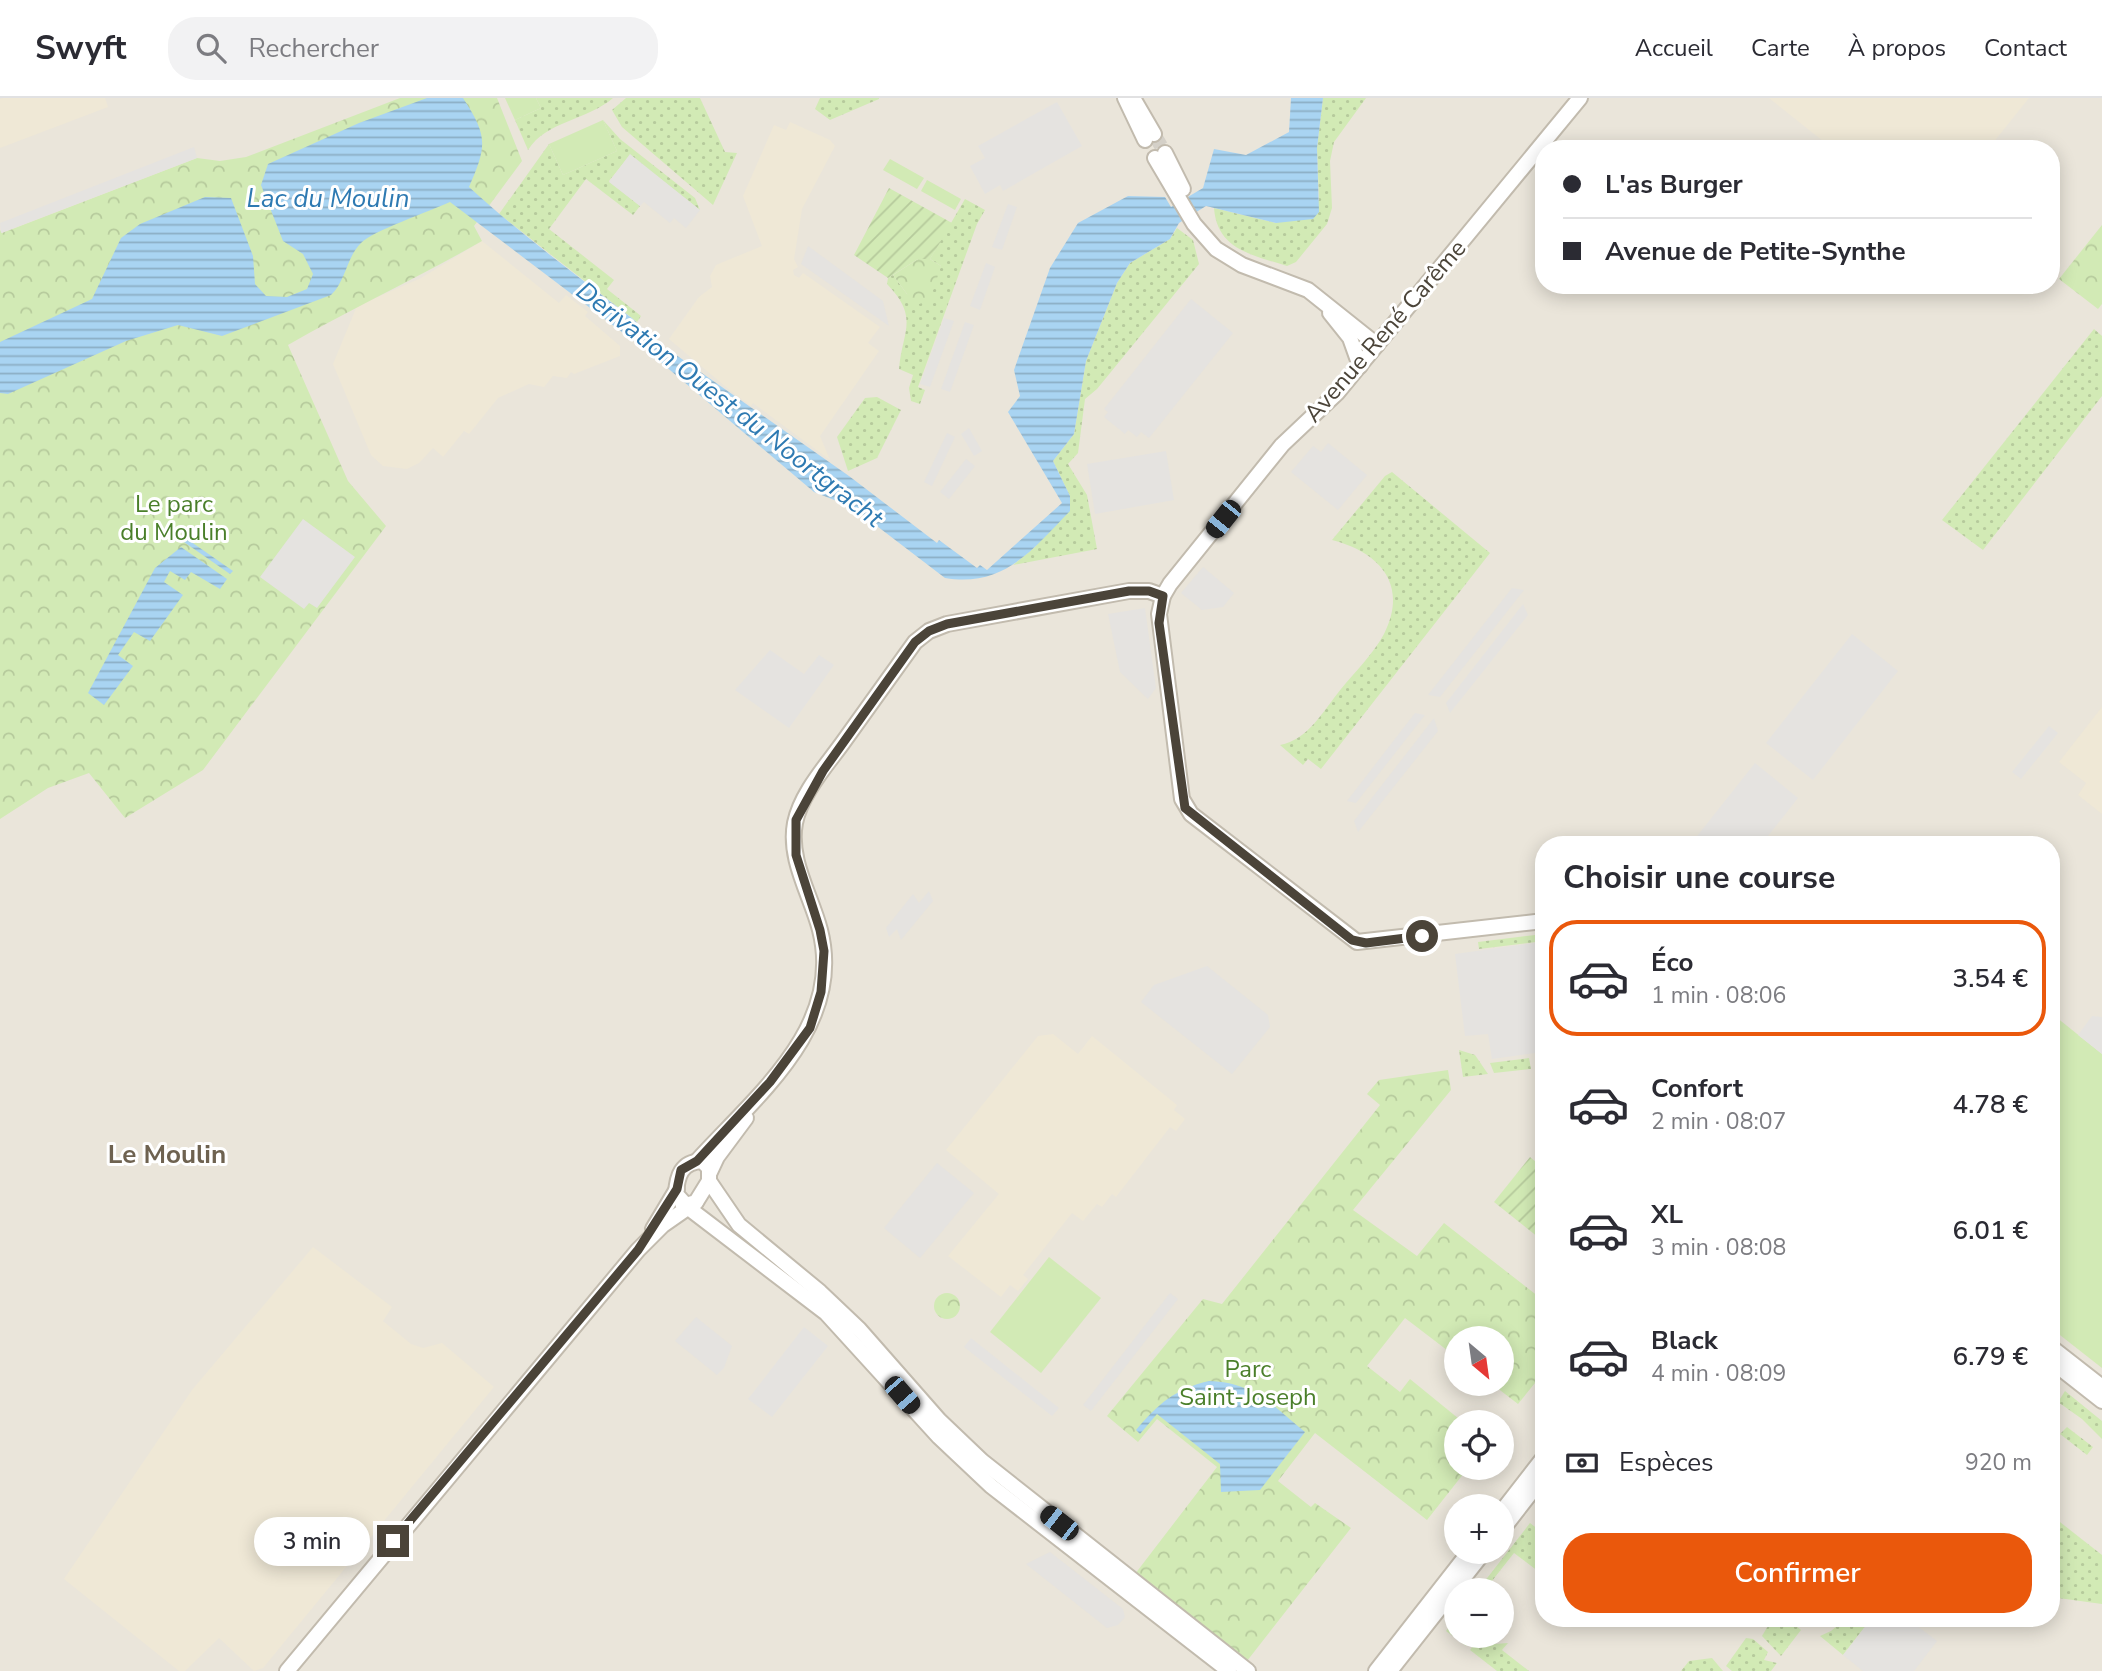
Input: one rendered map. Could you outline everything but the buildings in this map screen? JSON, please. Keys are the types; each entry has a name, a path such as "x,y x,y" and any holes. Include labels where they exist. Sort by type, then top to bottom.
{"street":[{"path":"1125,98 1149,137 1133,98"},
{"name":"Avenue René Carême","path":"1545,140 1580,98"},
{"name":"Avenue René Carême","path":"1163,596 1282,445 1326,406 1535,153"},
{"path":"1160,155 1194,217 1216,249 1242,265 1287,281 1314,295 1377,345"},
{"path":"1314,295 1347,334 1360,366"},
{"path":"638,1250 710,1176 717,1157 804,1038 820,1000 824,951 796,855 796,820 823,771 915,642 929,631 947,624 1129,591 1149,591 1163,596 1159,623 1182,799 1187,811 1352,940 1361,943 1535,923"},
{"path":"770,1082 697,1161 681,1170 686,1201 832,1319 939,1437 991,1486 1229,1671"},
{"path":"697,1161 705,1163 739,1225 820,1292 859,1329 939,1420 982,1461 1248,1671"},
{"path":"287,1671 638,1250 686,1201"},
{"path":"2060,1354 2102,1387"},
{"path":"2060,1368 2102,1401"},
{"path":"1514,1496 1535,1469"},
{"path":"1514,1515 1535,1488"},
{"path":"1376,1671 1460,1564"},
{"path":"1391,1671 1475,1564"}],"shaded area":[{"path":"0,98 2102,98 2102,1671 0,1671"},
{"path":"105,98 108,107 0,148 0,99"},
{"path":"1769,98 2029,98 1995,140 1822,140"},
{"path":"1057,102 1082,146 1003,191 1000,185 985,194 970,166 985,158 978,146"},
{"path":"790,122 830,140 835,146 802,209 794,259 798,267 793,270 794,275 799,278 803,273 880,327 868,343 879,351 820,436 830,460 753,403 751,406 732,392 669,339 699,297 712,287 710,276 716,265 762,246 743,196 774,125 786,130"},
{"path":"194,147 197,158 1,233 0,223"},
{"path":"630,154 700,210 686,228 674,218 670,223 644,202 640,206 609,182"},
{"path":"1008,204 1017,207 1002,250 992,247"},
{"path":"482,241 559,303 566,295 588,312 585,316 620,346 620,356 574,374 571,372 567,378 553,376 544,387 529,384 498,398 469,434 464,431 443,457 433,448 419,463 407,469 383,466 371,455 333,364 357,306 421,278"},
{"path":"808,246 883,301 889,326 801,264"},
{"path":"986,263 995,267 980,310 970,306"},
{"path":"1191,299 1233,333 1149,438 1141,432 1137,437 1128,430 1125,434 1104,417 1108,412 1104,409"},
{"path":"944,318 954,321 930,387 920,384"},
{"path":"965,322 974,325 950,392 941,389"},
{"path":"969,428 982,451 974,456 961,434"},
{"path":"947,433 955,437 932,486 924,482"},
{"path":"1328,443 1367,475 1338,510 1291,472 1313,446 1321,452"},
{"path":"1166,451 1174,500 1095,514 1087,464"},
{"path":"966,459 975,466 949,499 940,492"},
{"path":"303,519 355,557 317,608 309,603 304,609 260,577"},
{"path":"1203,567 1234,593 1223,607 1202,610 1181,593"},
{"path":"1512,588 1524,590 1440,697 1428,695"},
{"path":"1523,604 1528,615 1450,713 1446,703"},
{"path":"1145,608 1156,688 1148,699 1120,672 1108,614"},
{"path":"1852,634 1898,671 1813,780 1766,743"},
{"path":"770,650 804,674 819,655 834,665 789,728 735,690"},
{"path":"2102,707 2102,814 2078,795 2086,783 2059,762"},
{"path":"1415,713 1425,715 1356,803 1347,801"},
{"path":"1434,718 1438,731 1358,832 1354,821"},
{"path":"2049,726 2058,733 2021,779 2012,772"},
{"path":"1755,763 1798,798 1768,836 1697,836"},
{"path":"929,891 933,901 901,940 897,929 889,937 886,928 913,894 919,903"},
{"path":"1535,943 1535,1053 1492,1059 1488,1034 1465,1036 1455,954"},
{"path":"1207,966 1268,1015 1270,1027 1232,1074 1141,1002 1154,985"},
{"path":"2092,1016 2102,1017 2102,1054 2078,1035"},
{"path":"1053,1034 1078,1054 1092,1036 1177,1105 1174,1110 1185,1119 1176,1131 1170,1127 1116,1197 1112,1194 1102,1207 1097,1204 1083,1221 1072,1213 1023,1275 1028,1279 1018,1291 1010,1285 1001,1297 948,1256 999,1194 946,1150 1038,1036"},
{"path":"937,1163 974,1193 920,1258 884,1228"},
{"path":"313,1247 392,1307 383,1321 411,1344 423,1348 442,1343 494,1387 263,1668 254,1671 219,1638 185,1671 179,1671 64,1579 192,1390"},
{"path":"1170,1293 1178,1299 1091,1411 1083,1405"},
{"path":"696,1317 732,1346 724,1368 717,1375 675,1341"},
{"path":"804,1327 828,1346 772,1417 748,1399"},
{"path":"971,1338 1059,1408 1052,1416 964,1347"},
{"path":"1050,1552 1123,1609 1125,1617 1118,1625 1107,1628 1026,1564"},
{"path":"1865,1627 1919,1627 1937,1641 1914,1671 1863,1671 1843,1655"}],"green space":[{"name":"Le parc du Moulin","path":"400,98 497,98 522,161 474,226 482,241 288,345 348,481 386,526 203,770 125,818 89,773 48,788 0,819 0,230 2,233 197,158 220,161 246,157"},
{"path":"505,98 536,98 541,108 515,120"},
{"path":"536,98 613,98 545,133 528,150 515,120 541,108"},
{"path":"626,98 700,98 725,152 737,153 713,205 622,127 612,110"},
{"path":"820,98 879,99 830,120 815,109"},
{"path":"1323,98 1366,98 1334,142 1330,161 1332,208 1327,224 1296,262 1287,266 1239,249 1222,233 1214,208 1276,223 1319,200 1317,148"},
{"path":"603,120 620,139 695,198 700,210 630,155 609,181 640,206 633,215 586,179 549,229 614,280 607,289 641,316 637,322 499,214 549,144 563,175 617,151"},
{"path":"603,120 617,151 563,175 549,144"},
{"path":"890,159 924,178 917,189 883,170"},
{"path":"927,180 961,199 955,210 921,191"},
{"path":"889,188 952,223 930,259 918,259 888,278 854,255"},
{"path":"965,199 985,210 977,224 918,387 925,390 920,404 911,401 909,388 913,375 899,369 906,316 903,306 887,284 888,278 893,275 907,294 922,302 941,266 930,259"},
{"path":"2102,225 2102,304 2098,309 2060,278"},
{"path":"1177,228 1193,240 1199,264 1097,389 1085,399 1078,453 1068,464 1087,495 1097,549 1013,565 1035,547 1070,496 1053,461 1074,434 1086,361 1117,283 1130,263 1170,239"},
{"path":"918,259 930,259 941,266 930,300 911,307 907,294 893,275"},
{"path":"2094,329 2102,336 2102,396 1983,550 1942,520"},
{"path":"877,397 901,410 877,458 848,471 837,437 865,398"},
{"path":"1392,472 1490,553 1321,769 1308,759 1303,765 1280,745 1299,737 1314,723 1375,649 1391,616 1391,585 1385,573 1363,553 1332,540 1385,476"},
{"path":"1535,935 1535,942 1479,949 1478,942"},
{"path":"2060,1020 2102,1054 2102,1368 2060,1335"},
{"path":"1459,1050 1475,1055 1488,1074 1463,1077"},
{"path":"1529,1058 1531,1069 1494,1073 1490,1063"},
{"name":"Parc Saint-Joseph","path":"1448,1070 1451,1090 1353,1210 1417,1256 1444,1223 1535,1294 1535,1383 1518,1404 1508,1396 1514,1396 1514,1326 1444,1326 1444,1348 1405,1318 1367,1366 1400,1392 1410,1379 1448,1410 1444,1410 1444,1480 1459,1480 1448,1494 1444,1494 1444,1498 1427,1520 1315,1433 1278,1481 1311,1507 1315,1503 1351,1528 1247,1661 1135,1574 1217,1467 1157,1419 1138,1442 1107,1416 1203,1299 1222,1304 1380,1105 1367,1094 1379,1080"},
{"path":"1530,1157 1535,1161 1535,1235 1494,1202"},
{"path":"1049,1257 1101,1298 1041,1373 990,1332"},
{"path":"947,1293 956,1297 960,1306 956,1315 947,1319 938,1315 934,1306 938,1297"},
{"path":"2065,1391 2102,1421 2102,1439 2082,1419 2060,1403"},
{"path":"2067,1427 2093,1447 2087,1455 2060,1434"},
{"path":"2060,1522 2102,1555 2102,1604 2060,1598"},
{"path":"1530,1523 1535,1527 1535,1569 1514,1553 1514,1544"},
{"path":"1498,1564 1505,1564 1494,1578 1487,1578"},
{"path":"1767,1627 1797,1627 1801,1630 1781,1656 1762,1636"},
{"path":"1836,1627 1865,1627 1843,1655 1820,1636"},
{"path":"1746,1638 1753,1639 1768,1652 1764,1660 1777,1663 1771,1671 1732,1671 1726,1666"},
{"path":"1504,1648 1502,1650 1529,1671 1497,1671 1470,1650"},
{"path":"1712,1658 1723,1671 1681,1671 1689,1661"}],"water":[{"path":"427,98 463,98 477,122 482,141 482,151 469,187 508,221 634,320 657,343 849,476 937,543 939,540 977,568 980,565 987,570 1062,503 1008,412 1020,396 1014,370 1050,268 1078,223 1128,196 1165,197 1171,207 1203,188 1214,149 1246,155 1289,132 1291,98 1323,98 1317,148 1319,212 1313,219 1276,223 1206,206 1179,223 1170,239 1130,263 1117,283 1086,361 1074,434 1053,461 1070,496 1070,511 1030,552 1016,562 1001,571 966,580 945,578 852,507 814,492 651,354 450,202 367,238 352,255 340,283 331,295 222,336 178,325 126,341 8,394 0,393 0,342 92,299 121,238 140,224 205,197 231,198 253,256 255,284 266,296 287,297 307,289 313,274 303,254 283,241 261,185 268,164 359,123"},
{"path":"187,539 233,571 230,574 184,542"},
{"path":"181,547 227,579 220,589 191,572 185,580 170,571 164,582 183,595 150,641 134,632 118,655 133,666 104,705 88,693 155,568"},
{"path":"1209,1381 1224,1382 1250,1391 1305,1432 1260,1490 1221,1492 1220,1464 1157,1414 1140,1434 1136,1430 1168,1399 1186,1388"}],"tunnel":[{"path":"1154,134 1165,153"}],"district":[{"name":"Le Moulin","path":"167,1154"}],"route":[{"path":"393,1541 638,1250 677,1189 681,1170 687,1164 697,1161 770,1082 810,1028 820,1000 824,951 796,855 796,820 802,804 823,771 915,642 929,631 947,624 1129,591 1149,591 1163,596 1159,623 1185,808 1352,940 1366,943 1422,936"}],"water label":[{"name":"Lac du Moulin","path":"328,198"},
{"name":"Derivation Ouest du Noortgracht","path":"730,404"}]}
